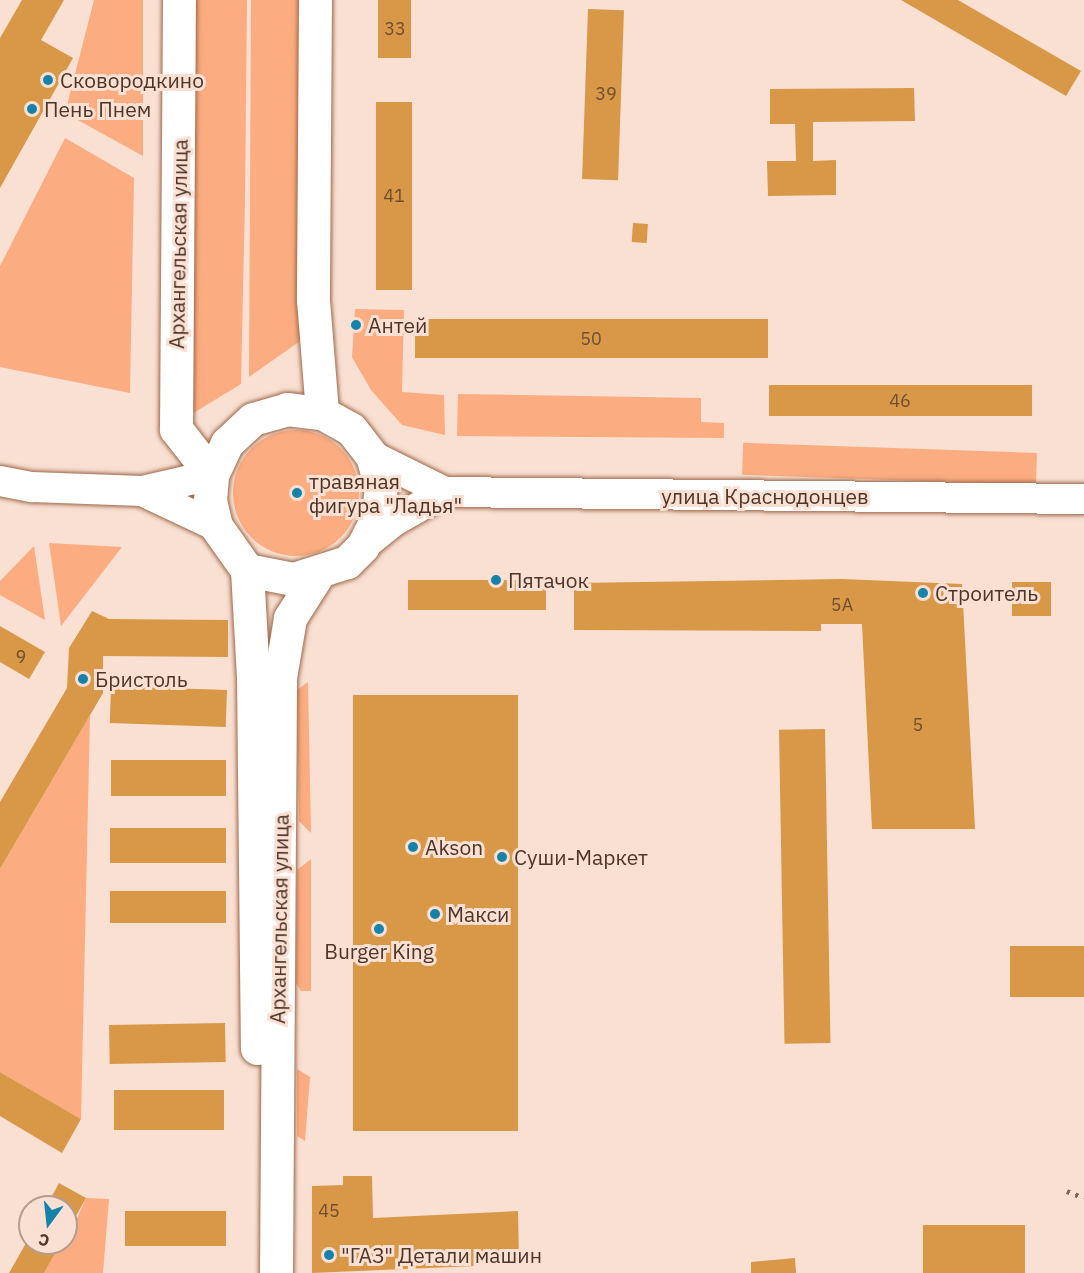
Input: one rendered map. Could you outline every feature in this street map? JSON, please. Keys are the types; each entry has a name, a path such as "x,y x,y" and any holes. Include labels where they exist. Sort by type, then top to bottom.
{"main road":[{"name":"Архангельская улица","path":"179,0 176,429 212,475"},
{"path":"315,0 313,300 322,413"},
{"path":"363,546 378,508 381,487 372,456 351,429 322,413 287,409 253,419 227,443 212,475 210,501 216,526 247,570 293,579 318,574 347,562 394,521 445,492"},
{"name":"улица Краснодонцев","path":"372,456 445,492 1084,499"},
{"path":"0,481 32,487 142,491 212,475"},
{"path":"142,491 216,526"},
{"name":"Архангельская улица","path":"247,570 253,676 256,1044 254,1273"},
{"name":"Архангельская улица","path":"276,1273 280,678 290,618 318,574"}],"shaded area":[{"path":"94,0 143,0 143,156 65,113"},
{"path":"193,0 247,0 245,199 241,384 187,417"},
{"path":"251,0 302,0 303,339 249,377"},
{"path":"65,138 134,178 130,393 0,367 0,266"},
{"path":"355,309 404,310 402,392 444,395 445,435 402,425 371,390 352,357"},
{"path":"458,394 701,398 701,422 724,423 724,438 457,436"},
{"path":"296,430 320,435 340,449 354,469 359,493 354,517 340,537 320,551 296,556 272,551 252,537 238,517 233,493 238,469 252,449 272,435"},
{"path":"743,443 1037,453 1036,485 742,475"},
{"path":"49,543 122,547 61,626"},
{"path":"34,546 45,620 0,595 0,581"},
{"path":"308,682 311,833 299,821 297,690"},
{"path":"90,715 81,1119 0,1072 0,869"},
{"path":"311,859 311,991 301,991 296,983 297,870"},
{"path":"297,1069 310,1077 305,1141 297,1136"},
{"path":"86,1198 109,1199 103,1273 44,1273 54,1255 78,1255 78,1216"}],"building":[{"path":"22,0 64,0 41,40 73,58 0,188 0,38"},
{"path":"378,0 411,0 411,58 378,58"},
{"path":"901,0 958,0 1081,71 1066,96"},
{"path":"588,9 624,10 618,180 582,179"},
{"path":"914,88 915,121 813,122 813,161 836,160 836,195 768,196 767,161 796,161 795,124 770,124 770,89"},
{"path":"376,102 412,102 412,290 376,290"},
{"path":"633,223 648,224 647,243 632,242"},
{"path":"415,319 768,319 768,358 415,358"},
{"path":"769,385 1032,385 1032,416 769,416"},
{"path":"842,579 962,584 975,829 872,829 862,624 821,624 821,631 574,630 574,583"},
{"path":"408,580 546,580 546,610 408,610"},
{"path":"1012,582 1051,582 1051,616 1012,616"},
{"path":"92,611 109,619 228,620 228,657 103,656 103,693 0,869 0,802 67,688 69,648"},
{"path":"0,626 45,652 29,679 0,662"},
{"path":"111,686 227,690 226,727 110,723"},
{"name":"Макси","path":"353,695 518,695 518,1131 353,1131"},
{"path":"825,729 830,1043 784,1044 779,730"},
{"path":"111,760 226,760 226,796 111,796"},
{"path":"110,828 226,828 226,863 110,863"},
{"path":"110,891 226,891 226,923 110,923"},
{"path":"1010,946 1084,946 1084,997 1010,997"},
{"path":"225,1023 226,1062 110,1064 109,1025"},
{"path":"0,1072 81,1119 62,1153 0,1116"},
{"path":"114,1090 224,1090 224,1130 114,1130"},
{"path":"343,1176 372,1176 373,1218 518,1211 519,1264 312,1273 312,1186 343,1185"},
{"path":"59,1183 86,1198 78,1212 78,1195 52,1195"},
{"path":"125,1211 226,1211 226,1246 125,1246"},
{"path":"923,1225 1025,1225 1025,1273 923,1273"},
{"path":"19,1255 54,1255 44,1273 9,1273"},
{"path":"795,1258 796,1273 751,1273 751,1262"}],"railway":[{"path":"1067,1191 1084,1198"}],"place":[{"name":"Сковородкино","path":"48,80"},
{"name":"Пень Пнем","path":"32,109"},
{"name":"Антей","path":"356,325"},
{"name":"травяная фигура \"Ладья\"","path":"297,493"},
{"name":"Пятачок","path":"496,580"},
{"name":"Строитель","path":"923,593"},
{"name":"Бристоль","path":"83,679"},
{"name":"Akson","path":"413,847"},
{"name":"Суши-Маркет","path":"502,857"},
{"name":"Макси","path":"435,914"},
{"name":"Burger King","path":"379,929"},
{"name":"\"ГАЗ\" Детали машин","path":"329,1255"}]}
